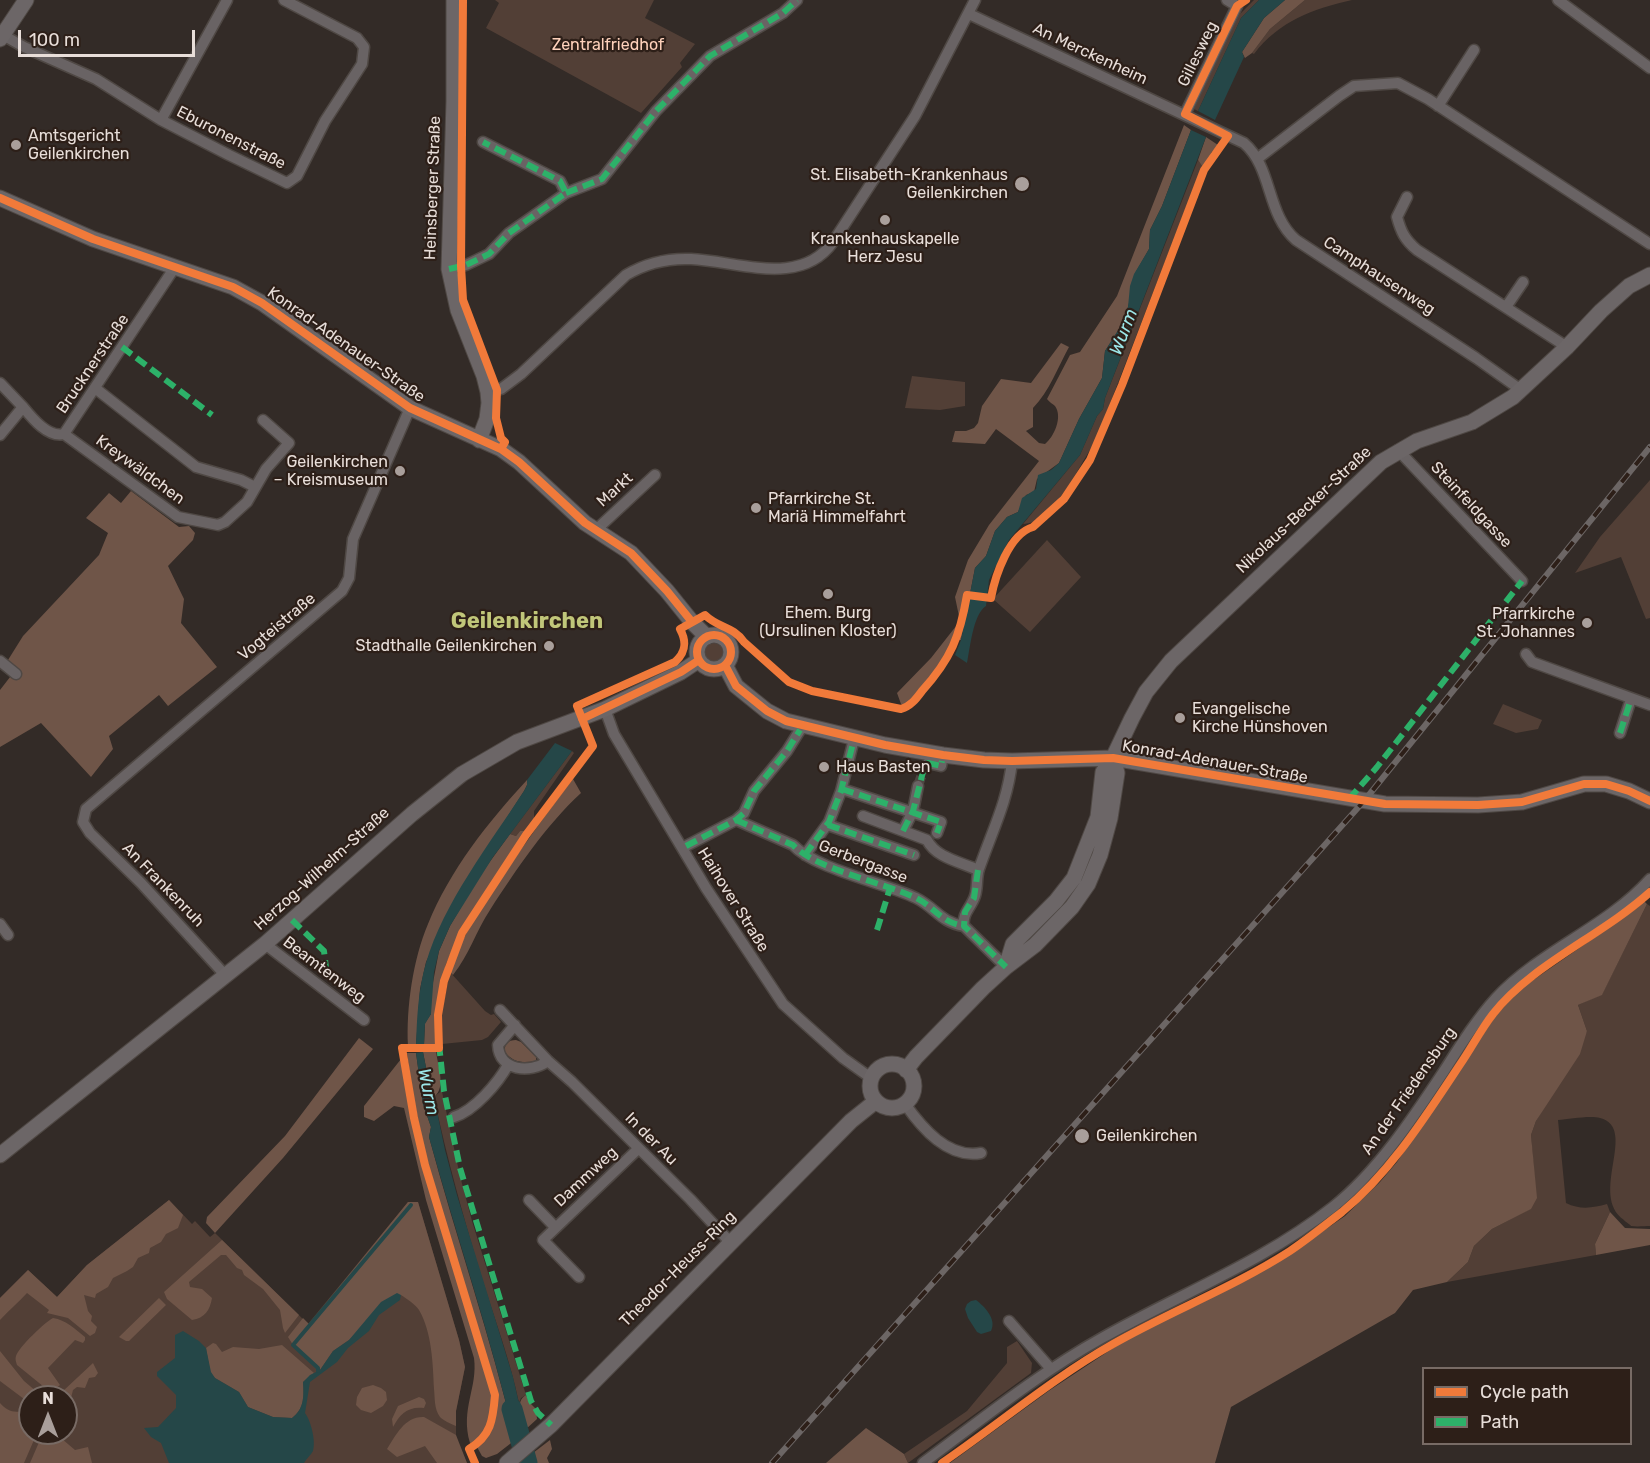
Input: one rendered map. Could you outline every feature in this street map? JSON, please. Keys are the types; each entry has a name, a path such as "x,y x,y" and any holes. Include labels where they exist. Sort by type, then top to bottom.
{"street":[{"path":"1,37 26,0"},
{"path":"161,120 227,0"},
{"name":"Eburonenstraße","path":"1,37 96,79 161,120 287,183 297,176 325,121 362,64 365,51 363,44 357,38 284,0"},
{"name":"Heinsberger Straße","path":"454,0 454,101 449,269 458,310 488,392 487,419 478,440"},
{"path":"449,269 466,265 489,254 509,233 566,193 602,180 656,111 710,56 783,13 797,0"},
{"path":"488,392 501,389 521,374 626,275 643,265 666,260 691,259 770,268 800,267 810,263 830,246 915,116 975,0"},
{"name":"Gillesweg","path":"1187,115 1237,6 1227,0"},
{"path":"1558,0 1650,68"},
{"name":"An Merckenheim","path":"969,14 1244,143 1257,159"},
{"path":"1438,106 1474,50"},
{"path":"1257,159 1354,86 1398,83 1438,106 1650,244"},
{"path":"483,142 560,181 566,193"},
{"name":"Camphausenweg","path":"1257,159 1278,217 1287,232 1296,240 1521,390"},
{"path":"1407,197 1397,217 1402,234 1407,241 1417,250 1567,347"},
{"name":"Konrad-Adenauer-Straße","path":"0,198 93,239 233,287 262,303 410,408 501,449 519,462 585,523 631,553 707,637"},
{"name":"Brucknerstraße","path":"0,383 35,420 52,433 59,436 64,434 175,267"},
{"name":"Nikolaus-Becker-Straße","path":"1113,758 1146,692 1171,661 1381,462 1398,450 1472,422 1491,412 1521,390 1629,286 1650,275"},
{"path":"1506,307 1523,282"},
{"path":"94,388 196,467 255,487 266,469 289,443 263,420"},
{"path":"0,435 23,407"},
{"name":"Vogteistraße","path":"84,814 86,809 126,774 342,591 349,578 353,539 402,431 410,408"},
{"name":"Kreywäldchen","path":"64,434 178,517 221,524 247,502 255,487"},
{"name":"Steinfeldgasse","path":"1398,450 1522,581"},
{"name":"Markt","path":"597,529 655,475"},
{"path":"707,637 721,637 729,644 731,653 725,665 711,669 699,660 697,649 707,637"},
{"path":"1526,654 1532,662 1650,705"},
{"name":"Herzog-Wilhelm-Straße","path":"0,1155 265,944 412,814 462,774 517,742 605,709 681,672 699,660"},
{"path":"0,661 16,674"},
{"name":"Konrad-Adenauer-Straße","path":"725,665 736,686 767,711 786,721 885,745 963,758 1012,761 1113,758 1385,804 1478,805 1522,802 1584,784 1606,784 1650,801"},
{"path":"1620,733 1631,699"},
{"name":"Haihover Straße","path":"605,709 614,734 706,888 783,1004 843,1058 871,1078"},
{"path":"686,846 736,820 744,813 754,791 787,752 800,730"},
{"path":"805,855 828,825 842,789 853,743"},
{"path":"906,1070 916,1057 1006,967 1035,945 1072,907 1088,884 1100,855 1110,819 1117,773 1113,758"},
{"path":"924,768 928,763 941,766 942,761"},
{"path":"964,926 965,912 974,898 978,870 1010,785 1012,761"},
{"path":"903,831 913,811 918,786"},
{"path":"842,789 941,822 937,833"},
{"name":"An Frankenruh","path":"84,814 83,822 90,833 141,883 226,976"},
{"path":"863,816 927,840 931,849 939,854 978,870"},
{"name":"Gerbergasse","path":"736,820 794,844 805,855 918,899 951,924 964,926 1006,967"},
{"path":"828,825 914,855"},
{"name":"An der Friedensburg","path":"923,1463 1050,1369 1101,1338 1257,1258 1283,1243 1335,1206 1388,1153 1475,1023 1498,996 1524,971 1626,902 1650,879"},
{"path":"0,924 8,935"},
{"name":"Beamtenweg","path":"265,944 364,1020"},
{"name":"In der Au","path":"500,1010 548,1061 690,1199 730,1242"},
{"path":"514,1025 498,1045 499,1053 508,1065 528,1069 541,1066 548,1061"},
{"path":"454,1116 462,1114 494,1086 508,1065"},
{"path":"886,1065 897,1065 906,1070 914,1084 912,1095 905,1104 893,1108 876,1101 871,1093 871,1078 877,1069 886,1065"},
{"name":"Theodor-Heuss-Ring","path":"507,1463 541,1433 851,1121 876,1101"},
{"path":"905,1104 918,1122 939,1141 958,1152 981,1153"},
{"name":"Dammweg","path":"579,1277 543,1240 638,1149"},
{"name":"Dammweg","path":"529,1200 555,1227"},
{"path":"1009,1321 1050,1369"}],"green space":[{"name":"Zentralfriedhof","path":"495,0 654,0 645,18 695,44 680,63 682,67 641,113 486,28 499,3"},
{"path":"1254,0 1259,0 1241,18 1198,111 1194,109 1239,15"},
{"path":"1305,0 1352,0 1310,12 1298,18 1274,33 1254,54 1252,53 1270,29"},
{"path":"1198,160 1202,166 1095,442 1074,478 1055,504 1034,521 1023,524 1080,455 1097,416 1103,409 1105,398"},
{"path":"912,376 965,382 965,406 940,410 905,408"},
{"path":"1650,480 1650,618 1646,619 1621,557 1575,573 1600,537"},
{"path":"1047,540 1081,577 1030,632 993,599"},
{"path":"714,643 721,646 724,653 721,660 714,663 707,660 704,653 707,646"},
{"path":"1503,704 1542,720 1538,729 1516,733 1493,724"},
{"path":"572,751 574,753 534,811 534,822 527,831 520,831 516,836 510,834"},
{"path":"1647,904 1650,906 1650,1226 1631,1226 1614,1209 1611,1179 1615,1135 1611,1124 1596,1117 1558,1120 1566,1203 1586,1208 1607,1204 1610,1212 1595,1244 1596,1255 1447,1282 1468,1262 1474,1246 1492,1229 1530,1209 1536,1198 1531,1135 1536,1121 1587,1031 1578,1005 1602,994"},
{"path":"450,972 485,1011 491,1015 494,1014 501,1022 488,1037 482,1040 442,1044 442,1011"},
{"path":"441,1087 472,1221 526,1395 519,1403 444,1143 434,1097 440,1092"},
{"path":"169,1200 192,1224 195,1221 210,1237 215,1233 308,1324 408,1202 418,1202 465,1367 456,1411 456,1439 467,1463 0,1463 0,1298 28,1270 57,1297 87,1265"},
{"path":"1017,1341 1032,1363 1031,1373 908,1463 904,1454 967,1411 1007,1363 1007,1347"}],"shaded area":[{"path":"1285,0 1305,0 1270,29 1252,53 1245,58 1242,52 1264,18"},
{"path":"1184,125 1191,130 1162,206 1150,230 1149,249 1137,270 1128,307 1119,329 1105,351 1102,378 1079,419 1059,463 1037,479 1034,492 1026,495 1018,512 1007,517 995,531 986,556 975,568 961,640 954,640 932,677 905,706 901,704 897,693 931,658 960,621 955,597 968,560 989,525 1039,461 996,429 985,444 952,442 955,431 974,428 978,423 982,406 1001,379 1031,383 1061,343 1069,347 1049,387 1033,408 1033,427 1026,431 1039,443 1045,444 1051,437 1058,416 1055,406 1047,399 1070,355 1080,352 1117,296"},
{"path":"1206,137 1218,145 1211,153 1209,164 1202,166 1198,160"},
{"path":"131,491 179,527 189,526 195,533 193,540 168,566 184,599 181,623 217,667 168,706 159,695 109,736 113,749 91,777 41,723 0,747 0,690 17,668 8,660 23,636 99,555 108,533 86,518 109,493 121,503"},
{"path":"573,779 581,793 544,833 521,864 485,918 453,975 450,972 455,958 473,922 520,851"},
{"path":"527,780 524,791 458,894 426,962 420,989 416,1046 408,1046 408,1016 412,984 418,952 428,924 447,885 471,848"},
{"path":"520,831 527,831 456,941 446,964 439,994 437,1045 424,1045 425,1023 431,1014 431,993 439,951 450,926 478,878 510,834 516,836"},
{"path":"1644,901 1647,904 1602,995 1578,1005 1587,1031 1580,1054 1536,1121 1531,1135 1537,1198 1531,1209 1492,1229 1474,1246 1468,1262 1447,1282 1413,1290 1395,1313 1231,1407 1215,1463 950,1463 1050,1390 1127,1339 1255,1275 1345,1216 1397,1162 1495,1017 1519,990"},
{"path":"359,1038 373,1049 283,1158 215,1233 206,1223 207,1217 285,1136"},
{"path":"516,1040 536,1057 536,1061 519,1061 508,1056 505,1052 506,1045"},
{"path":"436,1050 441,1082 438,1093 434,1097 431,1093 423,1052"},
{"path":"407,1053 416,1053 423,1104 431,1127 429,1137 515,1440 497,1454 486,1458 482,1456 477,1447 487,1436 493,1423 496,1394 422,1140"},
{"path":"401,1059 424,1172 493,1396 486,1431 477,1441 470,1443 467,1420 474,1379 474,1358 426,1200 404,1108 394,1106 374,1121 364,1117 364,1106"},
{"path":"169,1200 183,1215 178,1228 166,1234 161,1242 150,1248 149,1253 138,1258 133,1267 113,1278 108,1287 96,1294 95,1298 84,1295 88,1311 92,1316 91,1321 97,1327 95,1333 90,1336 68,1318 47,1313 49,1310 27,1293 0,1320 0,1298 28,1270 57,1297 87,1265"},
{"path":"408,1202 418,1202 465,1367 456,1411 456,1426 443,1420 438,1414 427,1328 417,1308 401,1295 333,1351 320,1370 295,1348 288,1337 303,1318 309,1324"},
{"path":"1610,1212 1625,1228 1650,1229 1650,1245 1596,1255 1595,1244"},
{"path":"222,1240 299,1315 285,1333 280,1310 263,1289 244,1275 242,1270 237,1268 226,1255 221,1255 189,1282 190,1287 202,1289 212,1298 204,1315 192,1320 167,1299 164,1292"},
{"path":"159,1298 166,1305 129,1341 119,1337"},
{"path":"53,1318 70,1325 85,1337 83,1343 75,1340 48,1368 60,1385 42,1385 17,1365 18,1352 44,1324"},
{"path":"213,1343 222,1352 233,1347 259,1349 282,1345 314,1373 303,1382 302,1403 296,1415 292,1418 273,1417 248,1407 239,1392 215,1378 210,1372 206,1348"},
{"path":"0,1351 29,1385 18,1385 18,1394 0,1381"},
{"path":"93,1363 98,1373 95,1377 89,1378 85,1388 69,1385"},
{"path":"373,1385 386,1392 387,1400 383,1406 371,1413 361,1410 356,1405 362,1388"},
{"path":"526,1395 536,1409 537,1419 525,1430 520,1402"},
{"path":"419,1397 426,1403 424,1408 413,1408 405,1412 393,1427 392,1419 398,1406"},
{"path":"0,1403 8,1410 18,1412 18,1445 32,1445 24,1463 0,1463"},
{"path":"424,1417 456,1435 467,1463 437,1463 425,1446 397,1457 387,1449 406,1423"},
{"path":"866,1428 904,1454 908,1463 826,1463"},
{"path":"550,1440 552,1449 547,1458 549,1463 535,1463 533,1453"},
{"path":"38,1445 69,1445 75,1450 88,1447 92,1463 30,1463"}],"water":[{"path":"1259,0 1285,0 1264,18 1242,52 1244,57 1215,120 1198,111 1241,18"},
{"path":"1191,130 1206,137 1105,398 1103,409 1097,416 1080,455 1009,540 989,580 986,606 975,624 967,663 955,655 961,640 975,568 986,556 995,531 1007,517 1018,512 1022,498 1036,489 1038,475 1051,470 1059,463 1079,419 1102,378 1105,351 1119,329 1128,307 1134,274 1149,249 1150,230 1162,206"},
{"path":"555,743 572,751 493,857 450,926 439,951 434,972 431,1014 425,1024 424,1045 416,1046 418,1004 423,973 444,919 469,874 524,791 527,780"},
{"path":"423,1052 457,1195 513,1377 525,1430 515,1440 485,1325 429,1137 431,1127 423,1104 416,1053"},
{"path":"397,1293 401,1295 400,1300 379,1315 369,1331 348,1348 337,1362 310,1382 305,1413 312,1431 314,1447 304,1463 169,1463 161,1443 151,1437 144,1428 158,1427 176,1408 176,1395 157,1376 157,1372 175,1358 175,1335 183,1331 199,1341 206,1348 211,1372 215,1378 239,1392 248,1407 273,1417 292,1418 299,1411 302,1402 303,1382 320,1370 333,1351 349,1340 381,1302"},
{"path":"976,1300 991,1318 991,1331 981,1334 977,1332 968,1318 965,1309 967,1304"}],"waterway":[{"path":"318,1371 318,1368 293,1345 411,1205"},
{"name":"Wurm","path":"512,1409 527,1463"}],"tunnel":[{"path":"918,786 924,768"}],"railway":[{"path":"772,1463 1364,801 1650,447"}],"marked path":[{"path":"566,193 602,179 656,111 710,56 783,13 797,0"},
{"path":"449,269 466,265 489,254 509,233 566,193 560,181 483,142"},
{"path":"122,347 212,415"},
{"path":"1349,799 1377,767 1522,581"},
{"path":"1620,733 1631,699"},
{"path":"686,846 736,820 744,813 754,791 787,751 800,730"},
{"path":"805,855 829,822 841,791 853,743"},
{"path":"903,831 913,811 924,768 928,763 941,766 942,761"},
{"path":"842,789 941,822 937,833"},
{"path":"736,820 793,845 803,854 833,868 916,898 949,921 964,926"},
{"path":"828,825 914,855"},
{"path":"978,870 974,898 965,912 964,926 1006,967"},
{"path":"877,930 890,888"},
{"path":"292,920 324,951 326,968"},
{"path":"439,1044 444,1091 460,1168 531,1401 538,1413 551,1425"}],"cycle path":[{"path":"463,0 461,266 463,300 497,390 496,418 501,438 505,442 501,449"},
{"path":"475,1463 469,1449 482,1439 490,1426 495,1395 425,1165 402,1048 439,1048 438,1015 444,981 462,933 526,835 593,746 577,706 675,662 684,647 684,638 680,629 705,615 735,633 789,682 812,691 901,709 915,699 940,668 953,646 967,595 991,598 1004,557 1010,547 1024,531 1033,527 1064,499 1090,460 1122,385 1204,170 1228,136 1185,114 1237,6 1246,0"},
{"path":"0,198 93,239 233,287 262,303 410,408 501,449 519,462 585,523 631,553 667,591 692,622"},
{"path":"714,635 726,640 731,652 726,664 714,669 702,664 697,652 702,640 714,635"},
{"path":"582,719 681,672 699,660"},
{"path":"725,665 736,686 767,711 786,721 885,745 943,755 1012,761 1113,758 1385,804 1478,805 1522,802 1584,784 1606,784 1650,801"},
{"path":"942,1463 1091,1357 1269,1264 1342,1212 1377,1179 1408,1141 1489,1019 1509,996 1547,965 1631,908 1650,892"}],"place":[{"name":"Amtsgericht Geilenkirchen","path":"16,145"},
{"name":"St. Elisabeth-Krankenhaus Geilenkirchen","path":"1022,184"},
{"name":"Krankenhauskapelle Herz Jesu","path":"885,220"},
{"name":"Geilenkirchen – Kreismuseum","path":"400,471"},
{"name":"Pfarrkirche St. Mariä Himmelfahrt","path":"756,508"},
{"name":"Ehem. Burg (Ursulinen Kloster)","path":"828,594"},
{"name":"Pfarrkirche St. Johannes","path":"1587,623"},
{"name":"Stadthalle Geilenkirchen","path":"549,646"},
{"name":"Evangelische Kirche Hünshoven","path":"1180,718"},
{"name":"Haus Basten","path":"824,767"},
{"name":"Geilenkirchen","path":"1082,1136"}],"district":[{"name":"Geilenkirchen","path":"527,622"}]}
